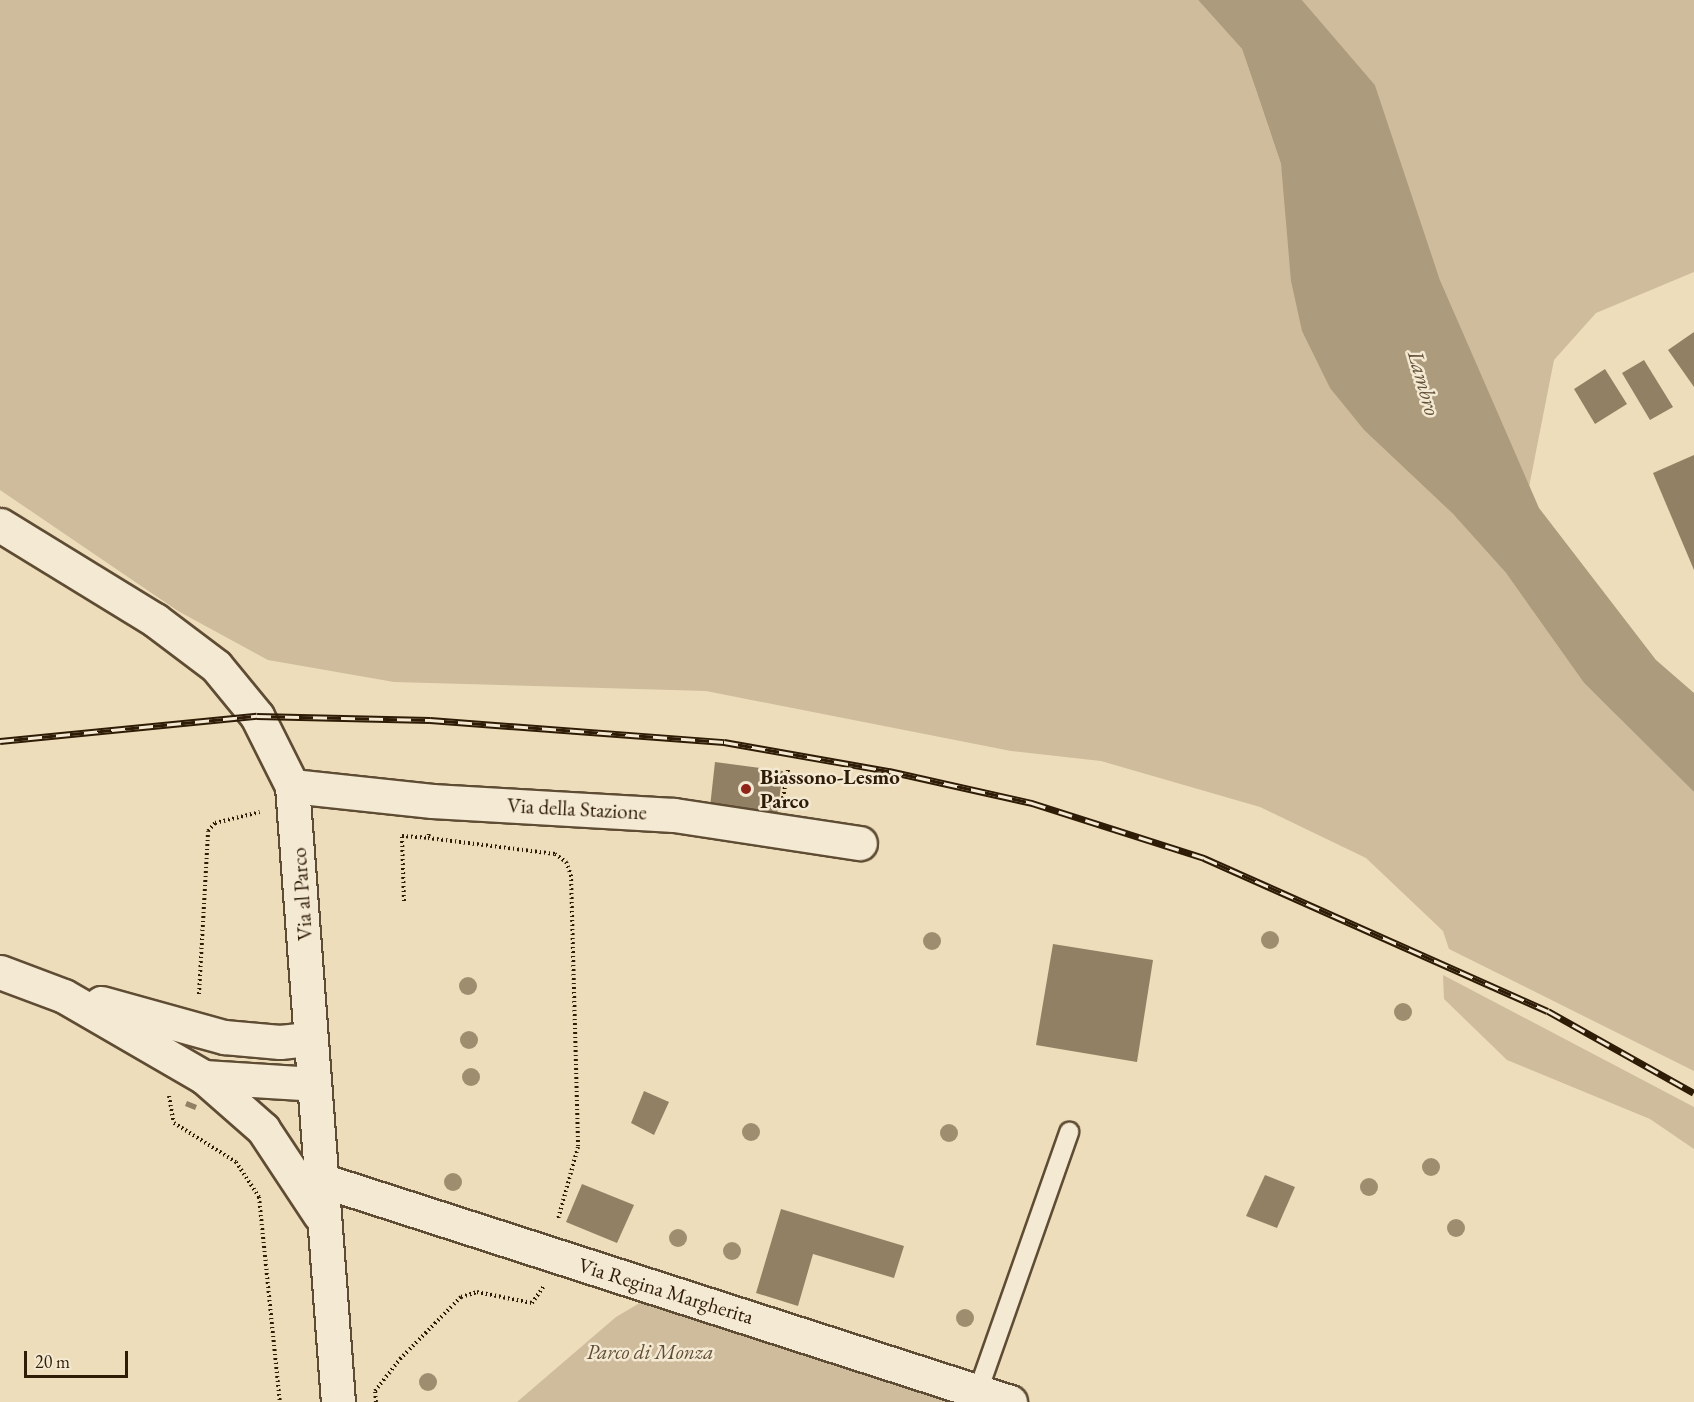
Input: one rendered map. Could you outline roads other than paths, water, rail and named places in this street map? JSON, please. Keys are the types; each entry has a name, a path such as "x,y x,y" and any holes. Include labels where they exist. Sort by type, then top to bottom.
{"street":[{"name":"Via al Parco","path":"0,525 155,620 216,666 257,716 294,799 338,1402"},
{"name":"Via della Stazione","path":"294,799 432,801 674,815 860,843"},
{"path":"0,972 64,996 192,1029 253,1040 311,1039"},
{"path":"64,996 192,1070 263,1129 324,1222"},
{"path":"192,1070 314,1084"},
{"name":"Via Regina Margherita","path":"321,1180 555,1258 1010,1402"}],"lane":[{"path":"978,1391 1069,1132"}],"water":[{"name":"Lambro","path":"1198,0 1302,0 1375,85 1440,280 1539,508 1656,660 1694,693 1694,792 1584,683 1506,573 1453,514 1365,431 1330,388 1302,331 1291,281 1281,164 1256,90 1242,49"}],"railway":[{"path":"0,741 257,716 430,720 724,742 889,771 1032,803 1204,858 1548,1011 1694,1093"}],"place":[{"name":"Biassono-Lesmo Parco","path":"746,789"}],"park label":[{"name":"Parco di Monza","path":"650,1352"}]}
